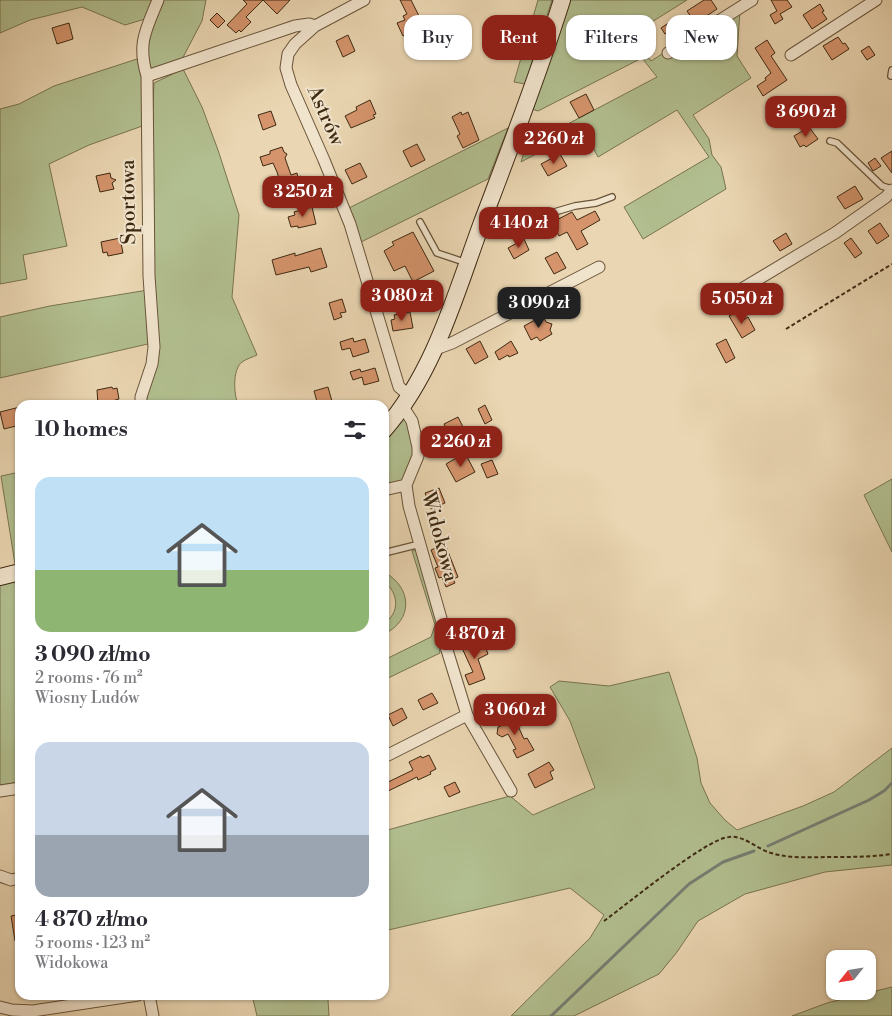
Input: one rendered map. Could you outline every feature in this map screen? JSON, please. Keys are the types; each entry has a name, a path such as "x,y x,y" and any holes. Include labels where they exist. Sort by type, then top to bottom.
{"street":[{"name":"Sportowa","path":"141,400 152,364 154,347 149,276 147,76 142,60 143,39 158,0"},
{"name":"Astrów","path":"364,0 315,26 295,44 288,54 286,68 291,85 350,224 399,387 407,402"},
{"path":"389,424 407,402 433,350 534,83 562,0"},
{"path":"728,15 752,0"},
{"path":"791,55 876,0"},
{"name":"Astrów","path":"147,76 295,26 309,24 315,26"},
{"path":"725,299 835,233 886,197 892,189"},
{"path":"433,350 452,343 599,267"},
{"name":"Widokowa","path":"407,402 418,446 418,456 406,484 409,506 442,622 443,637 467,715 511,791"},
{"name":"Widokowa","path":"389,489 406,484"},
{"path":"0,577 15,573"},
{"path":"389,754 467,715"},
{"path":"0,791 15,789"},
{"path":"0,876 11,880 15,879"},
{"path":"0,1007 12,1010 33,1011 105,1000"},
{"path":"150,1000 153,1016"}],"lane":[{"path":"891,76 892,70"},
{"path":"830,140 837,143 882,186 892,189"},
{"path":"481,225 493,233 506,234 552,213 612,197"},
{"path":"420,222 437,253 467,263"},
{"path":"389,552 420,544"}],"path":[{"path":"786,329 892,264"},
{"path":"604,922 695,854 720,839 730,836 740,838 769,853 792,857 892,854"}],"green space":[{"path":"0,0 152,0 145,19 125,25 82,7 30,20 0,33"},
{"path":"163,0 206,0 202,21 180,63 152,70 147,66 147,40"},
{"path":"538,0 552,0 547,15 534,15"},
{"path":"569,0 687,0 656,19 656,15 566,15 566,60 638,60 538,111 532,109 549,60 556,60 556,38"},
{"path":"737,6 740,10 737,56 737,15 723,15"},
{"path":"666,51 666,60 737,60 737,56 751,78 693,115 709,139 712,155 721,167 726,189 643,239 624,207 709,157 677,110 598,157 583,129 521,162 526,146 657,77 644,60 656,60 656,58"},
{"path":"137,59 143,79 145,125 89,145 49,164 67,246 23,255 27,279 0,284 0,109 19,104 54,86"},
{"path":"520,60 533,60 525,84 514,82"},
{"path":"183,69 202,107 239,215 232,297 257,355 242,362 239,366 235,376 237,400 147,400 156,320 150,166 154,83"},
{"path":"508,128 488,179 361,242 349,208"},
{"path":"148,290 152,343 0,378 0,317 50,306"},
{"path":"402,418 406,419 415,456 404,482 389,486 389,432"},
{"path":"15,473 15,564 1,476"},
{"path":"892,479 892,552 864,495"},
{"path":"418,550 438,621 440,653 389,678 389,658 431,637 435,625 412,551"},
{"path":"389,575 400,586 406,603 401,621 389,631 389,619 393,614 396,603 393,591 389,586"},
{"path":"15,579 15,783 0,785 0,583"},
{"path":"669,672 697,758 701,783 710,803 737,830 803,806 834,792 892,748 892,865 825,872 745,894 698,921 659,974 574,1016 511,1016 590,938 604,915 570,888 389,930 389,830 510,796 533,815 595,788 570,721 550,687 559,681 609,686"},
{"path":"892,987 892,1016 792,1016 839,1000 876,1000 876,991"},
{"path":"253,1000 328,1000 329,1016 257,1016"}],"building":[{"path":"243,0 263,0 246,17 251,22 241,32 239,30 236,33 227,25 247,4"},
{"path":"263,0 290,0 277,14"},
{"path":"400,0 411,0 418,15 405,15 407,14"},
{"path":"704,0 711,0 717,9 708,15 690,15 687,11"},
{"path":"771,0 787,0 792,7 780,14 783,19 775,24 770,15 777,11"},
{"path":"820,4 824,11 822,12 827,19 812,29 803,15"},
{"path":"217,13 225,21 218,28 210,20"},
{"path":"404,20 404,36 403,36 397,23"},
{"path":"69,23 73,39 57,44 52,28"},
{"path":"666,25 666,33 665,34 661,28"},
{"path":"348,35 355,51 343,57 336,41"},
{"path":"838,37 849,49 832,60 823,46"},
{"path":"767,40 775,53 771,56 787,80 763,96 757,86 766,80 765,78 771,73 755,48"},
{"path":"869,46 875,55 867,60 861,51"},
{"path":"586,94 594,110 579,118 570,102"},
{"path":"370,100 376,114 373,115 375,118 351,128 345,116 357,110 356,107"},
{"path":"271,111 276,125 263,130 258,115"},
{"path":"461,112 462,115 468,112 479,140 463,148 457,136 460,134 452,117"},
{"path":"809,127 818,139 806,147 804,145 800,147 794,136"},
{"path":"417,144 425,160 411,167 403,151"},
{"path":"282,147 287,154 285,158 291,175 297,173 298,177 301,176 304,185 301,186 302,191 284,196 282,192 272,195 269,185 280,182 277,172 273,163 263,166 260,157"},
{"path":"892,151 892,173 881,158"},
{"path":"560,154 567,166 548,176 541,164"},
{"path":"875,158 881,166 873,171 868,163"},
{"path":"360,163 367,177 352,184 345,170"},
{"path":"110,173 111,178 116,180 112,183 114,189 100,192 96,176"},
{"path":"855,186 863,199 845,209 837,197"},
{"path":"312,207 316,224 298,228 298,226 291,227 288,217 295,215 294,212"},
{"path":"595,211 600,220 581,231 588,244 577,250 567,232 559,236 557,232 552,234 547,225 572,212 577,220"},
{"path":"880,223 889,236 877,244 868,231"},
{"path":"413,232 434,271 413,282 405,266 394,271 384,251 394,245 392,242"},
{"path":"786,233 792,244 780,251 773,241"},
{"path":"120,238 123,253 108,256 107,252 103,253 101,242"},
{"path":"851,238 862,253 855,258 844,243"},
{"path":"524,239 529,250 514,259 508,248"},
{"path":"321,248 327,267 311,272 309,267 276,275 272,260 295,253 295,256"},
{"path":"557,252 566,268 554,274 545,258"},
{"path":"342,299 346,312 340,313 342,317 334,320 329,303"},
{"path":"410,312 413,328 393,331 391,320 395,319 394,315"},
{"path":"737,312 742,321 748,317 755,330 742,338 729,316"},
{"path":"544,318 546,322 552,324 550,330 552,334 540,341 537,337 531,340 524,326 537,319 538,321"},
{"path":"353,338 354,342 365,339 369,352 353,357 350,348 342,350 340,342"},
{"path":"726,339 735,358 726,363 716,344"},
{"path":"480,341 488,357 475,364 466,349"},
{"path":"511,341 518,353 509,357 508,355 499,360 495,352"},
{"path":"375,368 379,381 364,385 362,377 353,380 350,372 360,369 361,372"},
{"path":"328,387 332,400 317,400 314,391"},
{"path":"117,388 119,399 98,400 97,390"},
{"path":"485,405 492,420 485,424 478,409"},
{"path":"15,408 15,426 4,429 0,412"},
{"path":"458,417 465,431 447,440 441,428 445,426 444,424"},
{"path":"465,453 475,472 456,482 446,464"},
{"path":"492,460 498,474 487,478 481,464"},
{"path":"439,488 445,503 431,509 425,493"},
{"path":"445,544 458,577 453,579 455,583 446,587 442,577 439,578 435,568 438,567 431,550"},
{"path":"482,638 488,654 478,659 485,679 469,685 465,675 473,672 462,648"},
{"path":"432,693 438,703 423,710 418,700"},
{"path":"402,708 407,718 393,726 389,714"},
{"path":"512,713 524,739 527,738 534,750 517,758 513,750 516,749 508,734 502,737 497,734 498,727 505,724 502,717"},
{"path":"429,755 436,769 430,772 431,774 418,780 417,777 389,791 389,782 413,770 409,762 421,756 422,758"},
{"path":"549,762 554,770 550,772 553,779 535,788 528,774"},
{"path":"455,782 460,792 449,797 444,787"},
{"path":"15,915 15,941 11,916"}],"waterway":[{"path":"768,846 869,800 884,791 892,783"},
{"path":"551,1016 689,884 723,862 754,851"}]}
